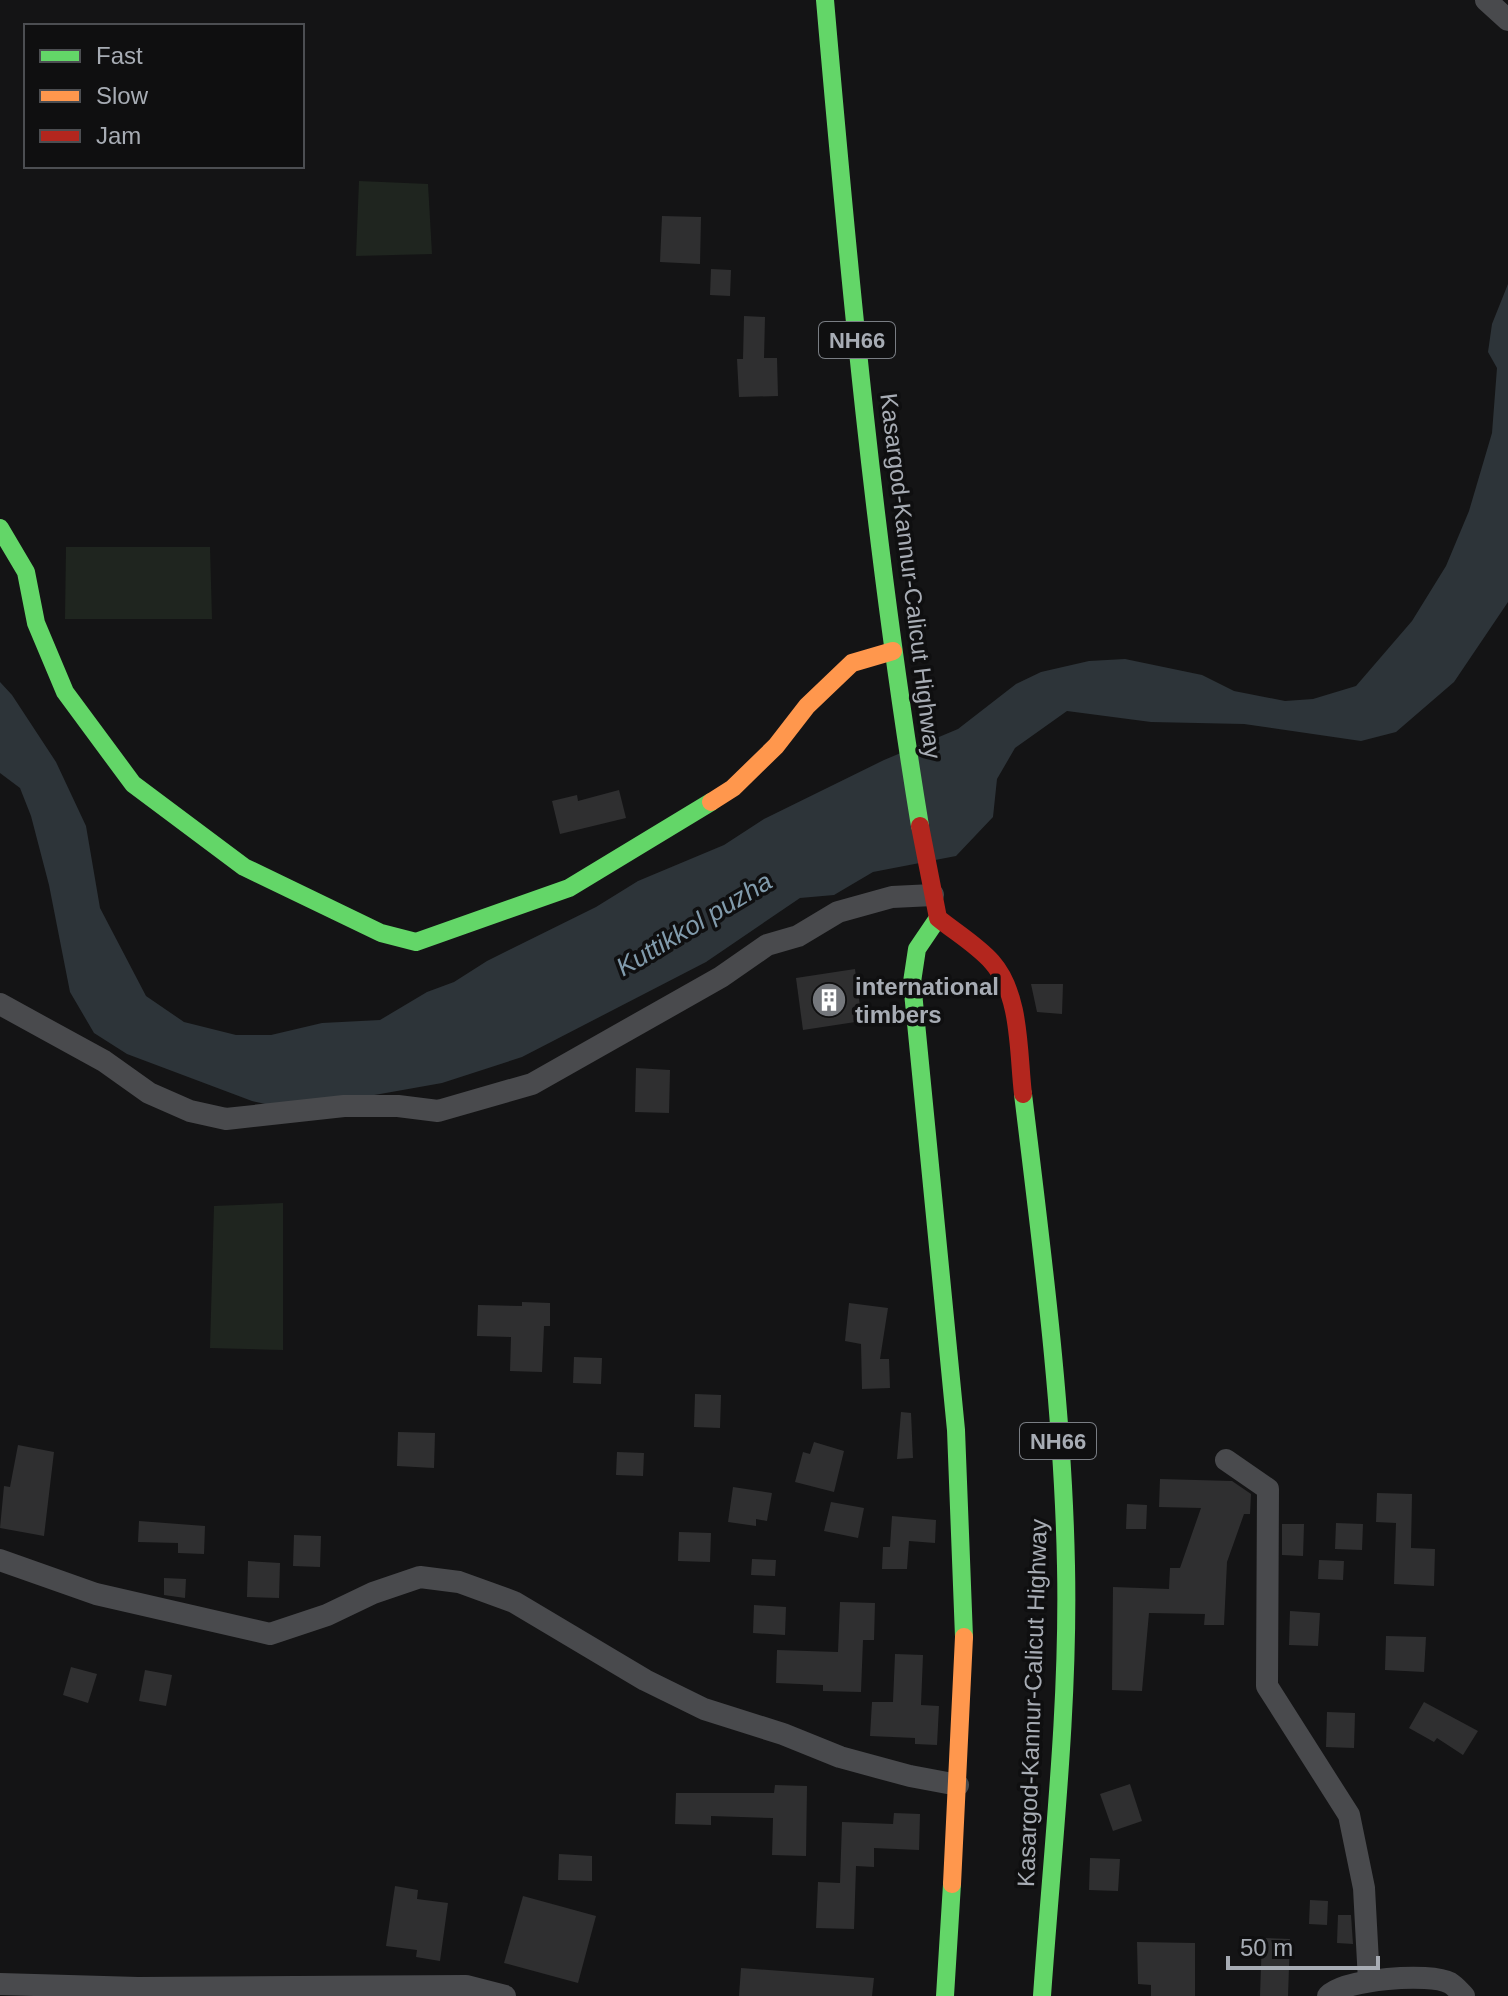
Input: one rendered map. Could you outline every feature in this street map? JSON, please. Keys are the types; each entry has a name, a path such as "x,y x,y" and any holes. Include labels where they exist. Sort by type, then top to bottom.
{"main road":[{"name":"Kasargod-Kannur-Calicut Highway","path":"825,0 850,283 896,679 930,886 938,918 990,959 1003,976 1013,1006 1038,1219 1064,1537 1060,1721 1042,1996"},
{"path":"0,528 26,572 36,623 65,692 133,784 244,867 381,933 416,942 569,888 674,825 733,788 776,746 807,706 852,663 893,651"},
{"path":"938,918 917,949 912,982 948,1313 962,1495 966,1622 945,1996"}],"street":[{"path":"1486,0 1508,20"},
{"path":"0,1004 104,1061 149,1093 202,1114 226,1119 344,1106 398,1106 438,1111 532,1084 721,977 767,945 798,936 838,912 930,886"},
{"path":"1226,1460 1268,1489 1267,1686 1349,1815 1364,1888 1369,1981"},
{"path":"0,1560 96,1594 270,1634 327,1615 373,1593 420,1577 459,1582 514,1602 645,1680 704,1709 783,1734 840,1757 958,1785"},
{"path":"1328,1996 1334,1990 1369,1981 1449,1982 1464,1996"},
{"path":"0,1984 139,1992 466,1986 505,1996"}],"shaded area":[{"path":"359,181 428,184 432,254 356,256"},
{"path":"66,547 210,547 212,619 65,619"},
{"path":"283,1203 283,1350 210,1348 214,1206"}],"water":[{"name":"Kuttikkol puzha","path":"1508,284 1508,602 1454,682 1396,732 1361,741 1244,724 1151,722 1067,711 1015,748 997,779 993,817 956,856 873,872 834,895 800,898 706,962 522,1057 442,1083 307,1107 279,1107 252,1101 127,1054 94,1033 70,992 49,885 31,816 20,788 0,773 0,682 56,762 86,826 100,908 146,996 184,1022 236,1035 271,1035 322,1023 380,1020 427,992 454,982 487,961 596,907 638,881 724,845 764,819 884,760 958,729 1016,684 1041,672 1089,661 1125,659 1202,675 1234,691 1285,701 1313,699 1356,686 1412,621 1446,566 1469,511 1492,433 1497,368 1488,352 1492,324"}],"building":[{"path":"662,216 701,217 700,264 660,262"},
{"path":"711,269 731,270 730,296 710,295"},
{"path":"744,316 765,317 764,358 777,358 778,396 739,397 737,359 743,359"},
{"path":"619,790 626,818 560,834 552,801 577,795 578,801"},
{"name":"international timbers","path":"855,969 862,1021 803,1030 796,978"},
{"path":"1031,984 1063,984 1062,1014 1037,1012"},
{"path":"636,1068 670,1070 669,1113 635,1112"},
{"path":"522,1302 550,1303 550,1326 544,1326 542,1372 510,1371 511,1337 477,1336 478,1305 522,1306"},
{"path":"849,1303 888,1308 880,1359 889,1359 890,1388 862,1389 861,1344 845,1341"},
{"path":"574,1357 602,1358 601,1384 573,1383"},
{"path":"695,1394 721,1395 720,1428 694,1427"},
{"path":"901,1412 911,1413 913,1458 897,1459"},
{"path":"398,1432 435,1433 434,1468 397,1466"},
{"path":"814,1442 844,1451 834,1492 795,1482 803,1452 810,1454"},
{"path":"18,1445 54,1452 44,1536 0,1528 4,1486 10,1487"},
{"path":"617,1452 644,1453 643,1476 616,1475"},
{"path":"1160,1479 1232,1481 1251,1494 1250,1514 1244,1514 1227,1562 1224,1625 1204,1625 1205,1614 1149,1613 1142,1691 1112,1690 1113,1587 1169,1589 1170,1568 1180,1568 1201,1508 1159,1507"},
{"path":"733,1487 772,1493 767,1521 756,1519 756,1526 728,1522"},
{"path":"1377,1493 1412,1494 1411,1548 1435,1549 1434,1586 1394,1584 1396,1523 1376,1522"},
{"path":"831,1502 864,1508 858,1538 824,1531"},
{"path":"1127,1504 1147,1505 1146,1529 1126,1529"},
{"path":"892,1516 936,1520 935,1543 909,1541 907,1569 882,1569 883,1547 890,1547"},
{"path":"139,1521 205,1526 204,1554 178,1553 178,1543 138,1542"},
{"path":"1336,1523 1363,1524 1362,1550 1335,1549"},
{"path":"1282,1524 1304,1524 1303,1556 1282,1555"},
{"path":"679,1532 711,1533 710,1562 678,1561"},
{"path":"294,1535 321,1536 320,1567 293,1566"},
{"path":"752,1559 776,1560 775,1576 751,1575"},
{"path":"1319,1560 1344,1561 1343,1580 1318,1579"},
{"path":"248,1561 280,1563 279,1598 247,1597"},
{"path":"164,1578 186,1579 185,1598 164,1595"},
{"path":"840,1602 875,1603 874,1640 863,1640 861,1692 823,1691 823,1685 776,1683 777,1650 838,1652"},
{"path":"754,1605 786,1607 785,1635 753,1633"},
{"path":"1290,1611 1320,1613 1318,1646 1289,1645"},
{"path":"1386,1636 1426,1637 1424,1672 1385,1670"},
{"path":"895,1654 923,1655 921,1705 939,1706 937,1745 915,1744 915,1738 870,1736 872,1702 893,1702"},
{"path":"71,1667 97,1674 88,1703 63,1695"},
{"path":"145,1670 172,1675 166,1706 139,1701"},
{"path":"1424,1702 1478,1731 1463,1755 1437,1738 1434,1742 1409,1728"},
{"path":"1327,1712 1355,1713 1354,1748 1326,1747"},
{"path":"1130,1784 1142,1821 1113,1831 1100,1794"},
{"path":"775,1785 807,1786 806,1856 772,1855 773,1818 711,1816 711,1825 675,1824 676,1793 774,1793"},
{"path":"894,1813 920,1814 919,1850 874,1848 874,1867 856,1866 854,1929 816,1928 818,1882 840,1883 842,1822 893,1824"},
{"path":"559,1854 592,1856 592,1881 558,1880"},
{"path":"1090,1858 1120,1859 1118,1891 1089,1890"},
{"path":"395,1886 418,1890 417,1899 448,1903 440,1961 416,1957 417,1950 386,1946"},
{"path":"523,1896 596,1916 578,1983 504,1963"},
{"path":"1310,1900 1328,1901 1327,1925 1309,1924"},
{"path":"1338,1915 1351,1915 1353,1944 1337,1943"},
{"path":"1262,1938 1290,1939 1288,1996 1260,1996"},
{"path":"1137,1942 1195,1943 1195,1996 1151,1996 1151,1985 1138,1984"},
{"path":"741,1968 874,1978 872,1996 739,1996"}],"traffic: fast":[{"path":"825,0 876,517 920,826"},
{"path":"0,528 26,572 36,623 65,692 133,784 244,867 381,933 416,942 569,888 711,802"},
{"path":"938,918 917,949 912,982 956,1430 964,1637"},
{"path":"1023,1094 1056,1389 1066,1566 1062,1727 1042,1996"},
{"path":"945,1996 952,1884"}],"traffic: slow":[{"path":"711,802 733,788 776,746 807,706 852,663 893,651"},
{"path":"952,1884 964,1637"}],"traffic: jam":[{"path":"920,826 938,918 992,962 1008,991 1016,1025 1023,1094"}],"place":[{"name":"international timbers","path":"829,1000"}]}
